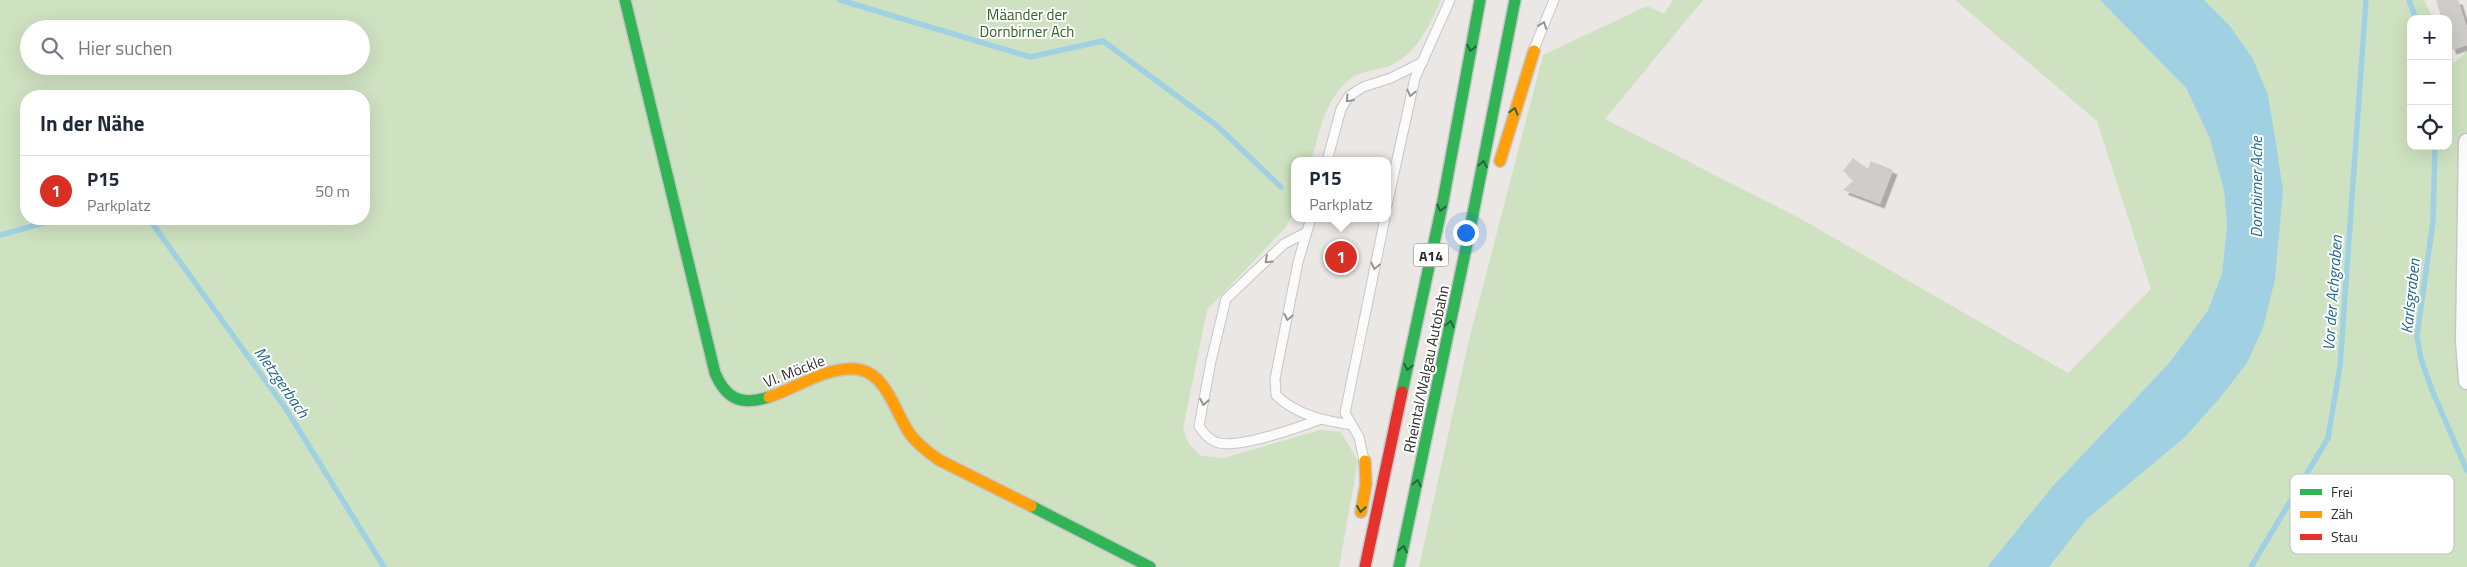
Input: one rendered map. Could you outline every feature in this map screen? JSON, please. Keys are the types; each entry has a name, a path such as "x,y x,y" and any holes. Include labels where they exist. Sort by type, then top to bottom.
{"main road":[{"name":"VI. Möckle","path":"625,0 715,373 724,389 734,398 762,400 836,371 860,369 876,375 911,434 922,448 939,460 1150,567"},
{"name":"Rheintal/Walgau Autobahn","path":"1365,567 1443,201 1480,0"},
{"name":"Rheintal/Walgau Autobahn","path":"1399,567 1470,229 1515,0"},
{"path":"1497,173 1534,51"},
{"path":"1470,229 1483,216"},
{"path":"1360,520 1366,484 1364,461"},
{"path":"1356,554 1357,567"}],"street":[{"path":"2467,142 2464,340 2467,380"}],"lane":[{"path":"1391,187 1415,78 1450,0"},
{"path":"1534,51 1554,0"},
{"path":"1328,157 1341,109 1349,96 1363,87 1391,78 1423,62"},
{"path":"1310,222 1298,262 1275,379 1276,395 1286,404 1321,419 1352,426"},
{"path":"1364,461 1359,437 1345,413 1383,222"},
{"path":"1307,232 1284,244 1226,299 1211,361 1199,426 1206,438 1221,444 1251,440 1321,419"}],"green space":[{"name":"Mäander der Dornbirner Ach","path":"0,0 1441,0 1420,40 1406,56 1386,67 1354,77 1342,87 1324,116 1312,157 1291,157 1291,218 1285,228 1207,310 1183,429 1189,444 1201,456 1224,458 1320,430 1341,432 1358,461 1339,567 0,567"},
{"path":"1673,0 1703,0 1605,119 1803,220 2068,373 2151,289 2097,121 1955,0 2100,0 2186,88 2210,139 2224,191 2227,226 2222,273 2208,310 2170,362 2052,487 1987,567 1419,567 1468,344 1543,55 1647,6 1664,14"},
{"path":"2204,0 2424,0 2431,15 2407,15 2407,150 2452,150 2452,59 2454,63 2467,51 2467,567 2049,567 2087,519 2185,437 2220,398 2247,363 2263,328 2275,280 2253,59 2230,26"}],"water":[{"name":"Dornbirner Ache","path":"2100,0 2204,0 2230,26 2253,59 2268,95 2283,190 2275,280 2263,328 2247,363 2220,398 2185,437 2087,519 2049,567 1987,567 2052,487 2170,362 2208,310 2222,273 2227,226 2224,191 2210,139 2186,88"}],"building":[{"path":"2436,0 2458,0 2467,28 2467,45 2452,50 2452,15 2441,15"},
{"path":"1853,158 1868,169 1871,161 1893,170 1880,204 1843,190 1854,180 1843,171"}],"waterway":[{"path":"840,0 1030,57 1103,41 1216,125 1281,187"},
{"name":"Vor der Achgraben","path":"2307,474 2328,438 2340,366 2366,0"},
{"name":"Karlsgraben","path":"2409,0 2415,15"},
{"name":"Karlsgraben","path":"2435,150 2433,221 2417,336 2421,359 2432,390 2467,471"},
{"name":"Metzgerbach","path":"0,235 36,225"},
{"name":"Metzgerbach","path":"153,225 286,409 384,567"},
{"name":"Vor der Achgraben","path":"2251,567 2290,502"}],"traffic: fast":[{"path":"625,0 715,373 724,389 736,398 750,401 769,397"},
{"path":"1402,392 1443,201 1480,0"},
{"path":"1399,567 1470,229 1515,0"},
{"path":"1031,506 1150,567"}],"traffic: slow":[{"path":"1500,161 1534,51"},
{"path":"769,397 818,376 838,370 861,370 880,382 887,391 910,434 928,452 939,460 1031,506"},
{"path":"1361,512 1366,484 1365,461"}],"traffic: jam":[{"path":"1365,567 1402,392"}],"place":[{"name":"P15","path":"1341,257"}]}
